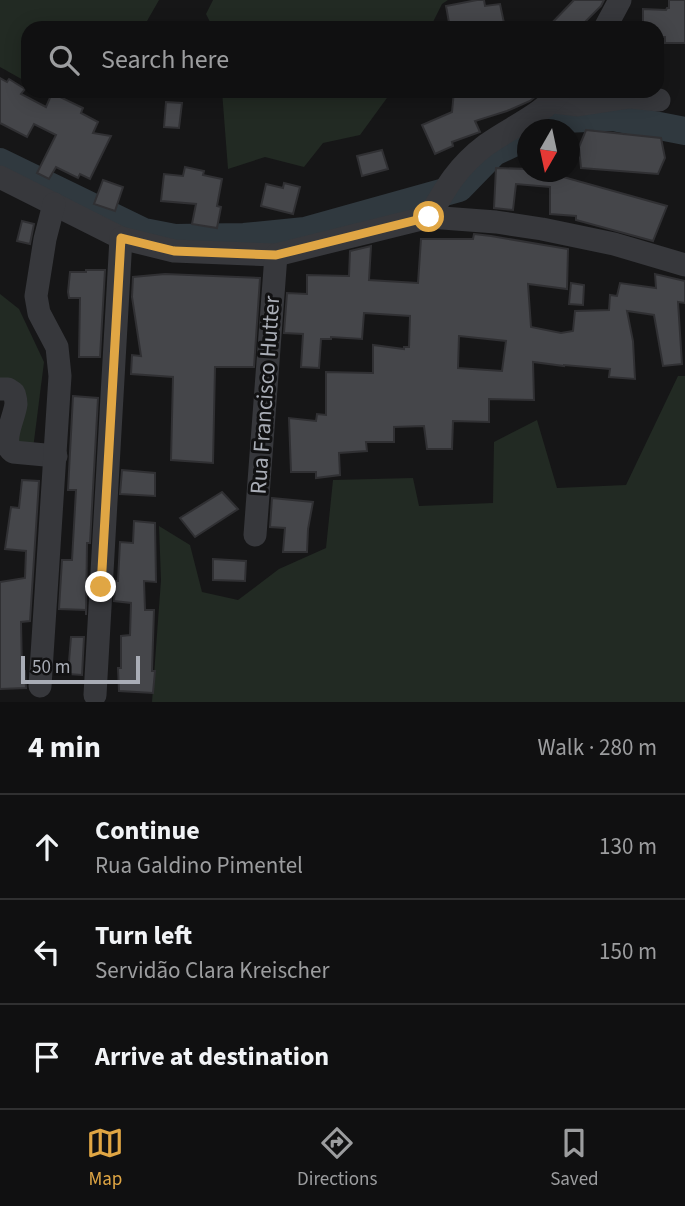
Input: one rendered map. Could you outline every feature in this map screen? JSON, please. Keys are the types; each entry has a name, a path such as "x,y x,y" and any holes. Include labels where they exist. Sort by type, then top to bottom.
{"street":[{"path":"609,21 620,0"},
{"path":"429,216 453,176 466,161 554,98"},
{"path":"562,98 578,105 624,98"},
{"path":"640,98 659,100"},
{"path":"0,177 121,238 174,251 276,255 429,216 542,229 614,244 685,265"},
{"path":"40,686 60,376 57,347 39,313 36,296 45,239 54,204"},
{"path":"95,695 121,238"},
{"name":"Rua Francisco Hutter","path":"255,535 276,255"},
{"path":"0,389 8,388 14,393 16,400 5,436 8,449 13,452 56,456"}],"shaded area":[{"path":"0,0 159,0 147,21 21,21 21,79 0,67"},
{"path":"213,0 448,0 442,4 434,21 210,21 206,14"},
{"path":"223,98 387,98 360,135 323,143 304,167 265,157 228,169"},
{"path":"0,294 19,309 44,362 33,449 15,446 0,378"},
{"path":"678,376 685,376 685,702 152,702 161,580 159,526 190,545 202,592 238,600 279,569 326,548 333,480 413,478 419,506 493,503 494,442 537,420 557,488 626,485"}],"building":[{"path":"477,0 484,0 485,6 500,4 504,21 449,21 446,6"},
{"path":"574,0 604,0 586,21 554,21"},
{"path":"669,0 685,0 685,43 665,43 664,21 643,21 643,9 669,8"},
{"path":"0,78 7,82 9,79 21,86 21,98 29,98 46,107 50,98 62,98 83,108 81,113 98,122 93,133 111,136 90,179 80,174 78,178 56,167 49,179 37,173 56,135 34,124 27,137 0,123"},
{"path":"453,98 534,98 507,111 475,121 480,132 452,142 453,146 435,154 422,125 452,112"},
{"path":"166,102 182,103 179,128 164,127"},
{"path":"586,130 661,138 665,158 658,174 581,168 580,145"},
{"path":"382,150 388,169 362,176 357,156"},
{"path":"185,167 222,179 217,206 221,207 217,228 192,224 196,204 161,201 164,174 183,176"},
{"path":"496,168 517,169 517,182 580,182 667,206 653,241 576,220 576,216 550,214 550,187 516,184 513,210 494,208"},
{"path":"103,180 123,187 115,211 94,204"},
{"path":"284,183 300,187 293,214 261,206 266,184 283,188"},
{"path":"22,221 34,224 30,244 17,241"},
{"path":"474,234 568,249 567,289 528,284 531,327 561,333 573,331 575,311 609,310 610,295 617,296 620,283 656,288 655,274 685,281 685,303 678,302 682,364 663,366 654,315 627,311 633,341 635,379 609,377 610,369 533,362 534,400 489,399 489,422 453,421 452,449 427,449 424,426 394,427 394,442 366,442 367,451 339,453 340,475 316,478 316,472 291,472 289,418 316,421 317,414 326,415 326,372 373,373 373,345 404,349 409,347 410,316 364,313 362,339 321,339 319,368 301,367 303,334 284,333 287,293 307,294 307,275 349,276 350,251 371,246 369,280 418,283 421,239 473,239","holes":["459,336 506,341 502,371 458,368"]},
{"path":"105,270 100,357 79,357 80,298 69,298 68,292 70,272"},
{"path":"165,274 260,278 254,367 215,367 213,463 171,460 173,377 131,374 132,355 141,356 132,297 133,277"},
{"path":"571,283 584,285 583,305 569,304"},
{"path":"73,396 98,398 90,543 87,543 86,615 86,610 59,609 62,560 72,560 76,490 68,490"},
{"path":"122,470 155,473 155,496 120,494"},
{"path":"22,480 39,481 30,621 21,622 22,671 25,671 26,688 0,689 0,582 25,578 26,551 5,549 11,507 19,508"},
{"path":"222,492 238,509 195,537 180,518"},
{"path":"272,498 313,502 307,552 283,552 285,528 270,527"},
{"path":"134,521 155,523 156,582 144,581 145,610 154,610 153,693 119,691 121,636 130,635 131,603 114,601 115,588 118,581 120,542 133,543"},
{"path":"213,559 246,561 245,581 213,580"},
{"path":"71,637 84,637 82,675 68,674"}],"waterway":[{"path":"563,119 613,117 685,131"},
{"path":"0,162 144,232 175,238 244,237 305,231 459,188 494,152 517,141"}],"route":[{"path":"101,587 121,238 174,251 276,255 429,217"}]}
